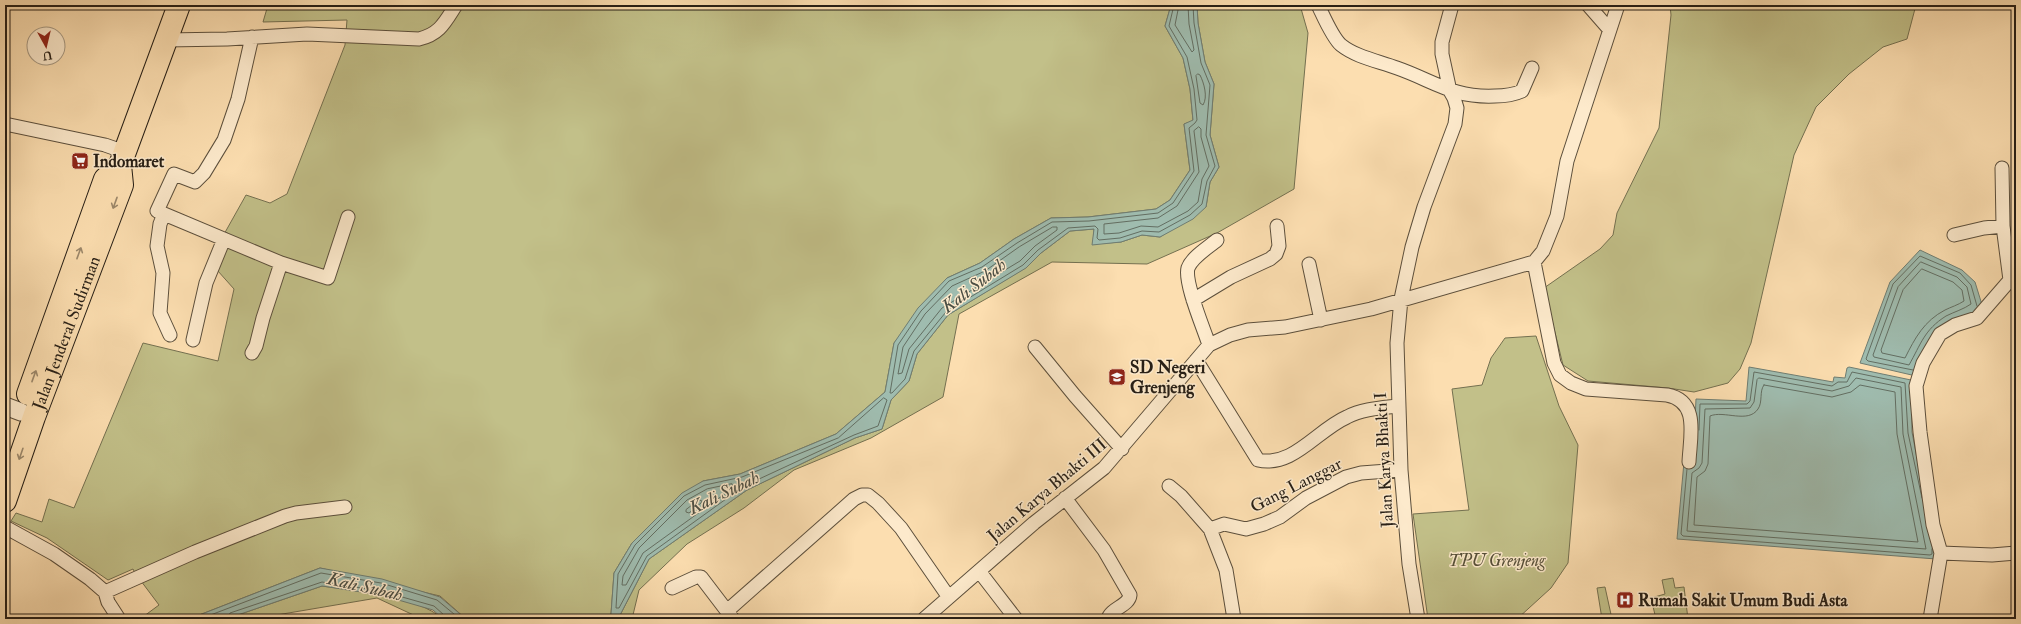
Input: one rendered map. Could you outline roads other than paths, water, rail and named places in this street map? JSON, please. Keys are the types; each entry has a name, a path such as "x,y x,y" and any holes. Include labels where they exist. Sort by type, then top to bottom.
{"highway":[{"name":"Jalan Jenderal Sudirman","path":"5,456 20,412 122,185 122,158 179,5"},
{"name":"Jalan Jenderal Sudirman","path":"5,501 20,412"}],"street":[{"path":"166,40 330,34 419,39 428,37 438,31 456,5"},
{"path":"1318,5 1339,43 1350,52 1398,68 1450,91 1466,96 1516,94 1522,91 1532,68"},
{"name":"Jalan Karya Bhakti I","path":"1418,619 1409,564 1401,470 1397,342 1401,299 1412,246 1424,207 1455,124 1457,108 1450,91 1442,54 1442,42 1452,5"},
{"path":"1588,5 1609,29"},
{"path":"1618,5 1609,29 1595,79 1567,160 1557,216 1543,251 1534,262 1554,363 1560,374 1571,383 1586,389 1667,395 1677,397 1683,401 1691,416 1689,462"},
{"path":"252,37 238,99 224,140 204,173 197,181 195,182 174,174 157,211 281,263 328,278 348,217"},
{"path":"5,124 105,145 122,158"},
{"path":"1930,619 1941,553 1933,525 1920,432 1916,386 1923,363 1940,334 1955,325 1977,318 2010,280 2003,226 2002,168"},
{"path":"164,214 160,224 157,246 163,273 160,313 170,335"},
{"path":"1193,300 1231,277 1270,259 1276,254 1279,246 1277,226"},
{"path":"1954,235 1984,228 2003,226"},
{"path":"192,340 206,283 224,239"},
{"path":"1209,345 1193,300 1188,267 1192,261 1217,240"},
{"name":"Jalan Karya Bhakti III","path":"924,619 948,596 1064,498 1104,468 1122,449 1209,345 1230,335 1248,330 1285,327 1371,309 1401,299 1534,262"},
{"path":"252,353 256,346 263,318 281,263"},
{"path":"1309,264 1321,320"},
{"path":"1035,347 1075,396 1122,449"},
{"path":"1196,360 1258,460 1267,462 1283,459 1346,417 1362,412 1398,406"},
{"name":"Gang Langgar","path":"1210,529 1224,524 1246,529 1264,524 1280,517 1306,498 1346,477 1361,473 1401,470"},
{"path":"1169,486 1181,496 1210,529 1226,570 1234,619"},
{"path":"672,588 696,577 700,577 730,615 854,500 862,495 868,495 878,503 902,528 948,596"},
{"path":"1064,498 1104,550 1130,595 1129,599 1110,615 1108,619"},
{"path":"105,592 195,552 285,516 296,513 345,507"},
{"path":"5,527 54,554 90,579 105,592 108,602 119,619"},
{"path":"1941,553 1992,555 2016,553"},
{"path":"979,571 1016,619"}],"water":[{"name":"Kali Subah","path":"1171,5 1197,5 1198,23 1205,62 1214,84 1210,135 1219,167 1210,182 1206,207 1193,219 1160,237 1142,235 1121,242 1092,245 1094,229 1070,231 1041,253 1026,268 948,315 917,354 909,381 891,400 882,429 855,438 747,490 649,559 618,619 605,619 611,614 614,573 632,543 682,493 703,481 740,474 836,434 885,392 894,343 918,308 947,278 980,263 1014,239 1051,218 1088,217 1156,209 1170,200 1190,170 1184,124 1193,120 1190,89 1183,58 1165,26"},
{"path":"1920,250 1962,270 1975,282 1983,308 1951,324 1916,376 1860,363 1890,282"},
{"path":"1749,367 1833,382 1834,377 1845,378 1847,368 1849,367 1911,380 1912,432 1936,559 1677,539 1684,462 1693,462 1696,399 1746,401"},
{"name":"Kali Subah","path":"320,568 382,579 440,597 466,619 443,619 433,610 381,595 322,586 226,619 189,619"}],"place":[{"name":"Indomaret","path":"80,161"},
{"name":"SD Negeri Grenjeng","path":"1117,377"},
{"name":"Rumah Sakit Umum Budi Asta","path":"1625,600"}],"park label":[{"name":"TPU Grenjeng","path":"1497,560"}]}
